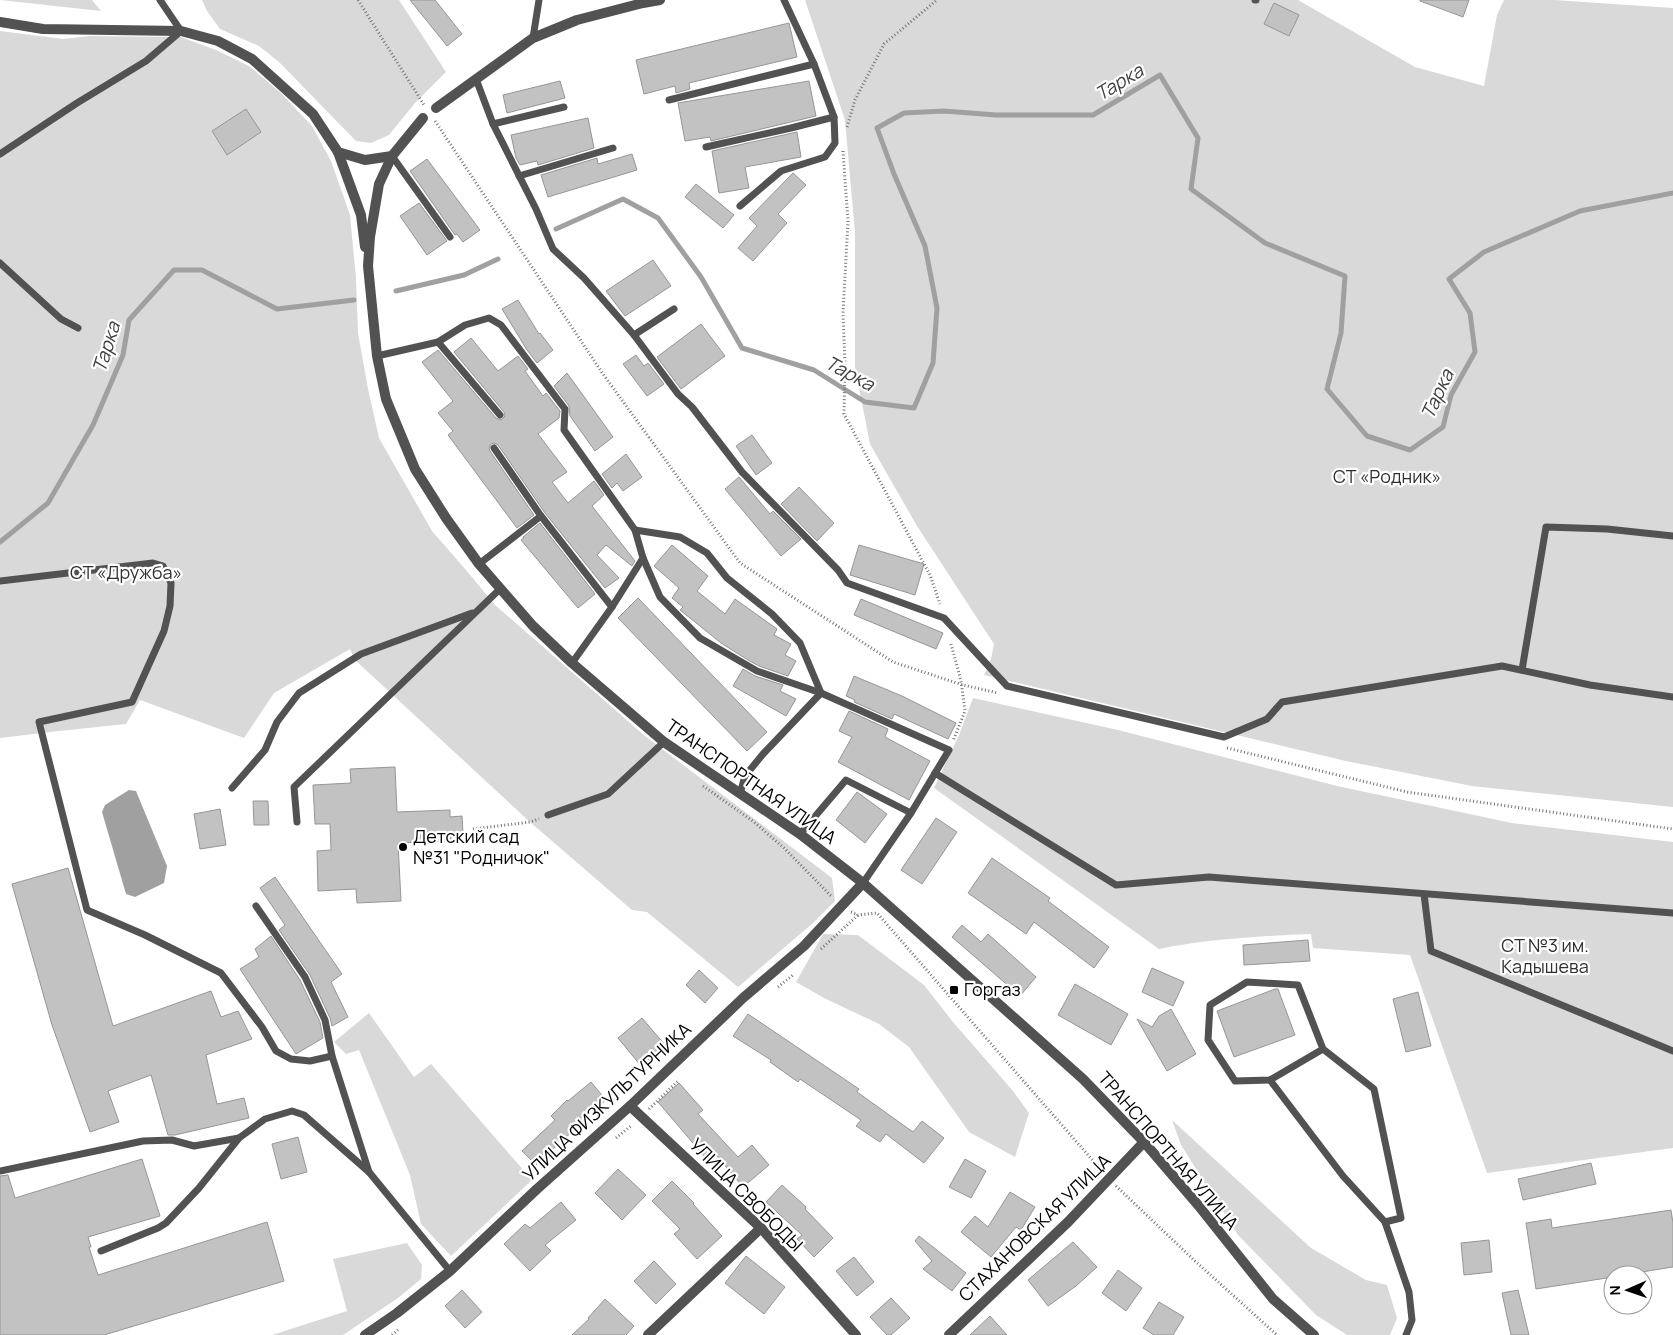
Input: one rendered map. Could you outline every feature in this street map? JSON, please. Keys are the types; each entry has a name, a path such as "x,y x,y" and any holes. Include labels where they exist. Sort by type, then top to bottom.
{"street":[{"name":"ТРАНСПОРТНАЯ УЛИЦА","path":"660,0 577,20 533,38 429,112 392,156 379,184 370,237 368,266 377,356 386,399 415,469 446,518 479,564 533,626 572,663 664,742 800,834 863,883 1083,1079 1144,1142 1198,1205 1273,1299 1314,1335"},
{"path":"0,22 43,29 181,31 218,41 252,59 313,114 338,152 360,215 368,266"},
{"path":"338,152 365,160 392,156"},
{"name":"УЛИЦА ФИЗКУЛЬТУРНИКА","path":"365,1335 397,1313 450,1271 536,1189 630,1106 743,998 804,946 863,883"},
{"name":"УЛИЦА СВОБОДЫ","path":"630,1106 761,1228 856,1335"},
{"name":"СТАХАНОВСКАЯ УЛИЦА","path":"949,1335 1068,1222 1144,1142"},
{"path":"648,1335 761,1228"}],"lane":[{"path":"0,154 77,103 146,61 181,31 160,0"},
{"path":"533,38 539,0"},
{"path":"740,206 781,171 825,157 835,143 834,117 814,64 784,0"},
{"path":"669,100 814,64"},
{"path":"476,79 493,124 553,248 584,278 634,335 678,394 692,407 742,472 838,570 847,583 944,618 1006,686 1224,737 1267,719 1282,702 1502,666 1590,685 1673,697"},
{"path":"493,124 564,107"},
{"path":"706,146 834,117"},
{"path":"519,176 612,148"},
{"path":"392,156 450,237"},
{"path":"0,263 61,319 78,328"},
{"path":"634,335 674,309"},
{"path":"377,356 438,342 464,325 489,318 501,326 565,409 564,430 635,530 643,558 660,597 700,638 757,671 821,692 949,750 911,813 863,883"},
{"path":"438,342 500,415"},
{"path":"494,448 541,516 612,608"},
{"path":"479,564 541,516"},
{"path":"1522,670 1546,527 1607,529 1673,536"},
{"path":"635,530 680,538 707,553 727,578 772,614 800,643 821,692"},
{"path":"572,663 612,608 643,558"},
{"path":"0,581 153,563 163,566 171,583 170,606 164,631 132,702 39,722 87,910 145,935 221,972 262,1026 276,1051 291,1059 310,1061 332,1056"},
{"path":"297,822 294,787 501,588"},
{"path":"232,788 265,750 277,722 299,694 361,654 475,612"},
{"path":"740,794 745,776 821,692"},
{"path":"548,815 608,794 664,742"},
{"path":"935,773 1116,885 1209,877 1673,913"},
{"path":"800,834 846,780 911,813"},
{"path":"1424,894 1431,951 1673,1052"},
{"path":"256,906 305,977 325,1020 332,1056 369,1172"},
{"path":"1323,1049 1270,1080 1235,1081 1208,1040 1210,1005 1247,982 1298,985 1323,1049 1374,1090 1401,1218 1385,1222"},
{"path":"1270,1080 1343,1176 1385,1222 1409,1292 1412,1320 1406,1335"},
{"path":"101,1250 158,1228 166,1223 199,1188 239,1138 265,1118 292,1111 304,1116 369,1172 450,1271"},
{"path":"0,1171 143,1141 172,1140 194,1146 239,1138"}],"path":[{"path":"358,0 429,112 603,374 740,562 893,662 962,685 1007,695"},
{"path":"845,134 855,100 884,44 937,0"},
{"path":"842,142 848,221 843,313 844,414 930,575 944,618 962,685 965,711 949,750"},
{"path":"1224,747 1407,792 1673,829"},
{"path":"700,784 754,822 784,848 841,906 858,915 876,913 1109,1180 1195,1261 1278,1335"},
{"path":"473,829 530,822 548,815"}],"green space":[{"path":"0,0 92,0 101,11"},
{"path":"202,0 399,0 446,72 415,103 389,135 371,143 356,141 279,62 259,46 220,29 207,11"},
{"name":"СТ «Родник»","path":"805,0 1298,0 1415,67 1484,86 1497,15 1504,0 1554,0 1673,8 1673,807 1472,786 1346,761 984,675 991,659 994,644 917,526 870,444 855,368 855,233 845,120"},
{"name":"СТ «Дружба»","path":"0,31 63,39 90,36 181,37 216,50 249,66 281,93 312,126 331,161 350,215 356,278 358,333 379,438 432,531 495,605 645,736 832,878 835,901 812,924 738,987 647,912 632,910 530,822 355,660 350,649 274,693 244,738 140,700 126,724 0,738"},
{"name":"СТ №3 им. Кадышева","path":"973,698 1118,730 1337,786 1512,823 1673,842 1673,1148 1487,1173 1410,955 1313,948 1311,934 1234,938 1159,949 934,788 959,735"},
{"path":"823,934 858,935 924,985 953,1022 1013,1091 1029,1113 1015,1157 969,1132 909,1047 879,1024 824,998 796,982"},
{"path":"369,1013 414,1077 431,1064 532,1180 451,1256 421,1224 410,1175 359,1050 346,1054 334,1042"},
{"path":"1172,1120 1311,1248 1366,1280 1387,1285 1397,1318 1390,1335 1347,1335 1316,1315 1238,1235 1181,1145"},
{"path":"407,1243 422,1265 421,1279 398,1298 343,1335 272,1335 347,1311 333,1259"}],"shaded area":[{"path":"129,790 136,791 167,866 164,883 135,897 126,894 102,812 105,805"}],"building":[{"path":"410,0 435,0 462,34 447,46"},
{"path":"1420,0 1469,0 1463,17"},
{"path":"1274,3 1299,15 1289,36 1264,24"},
{"path":"789,23 797,57 689,83 690,89 676,93 675,86 644,94 636,60"},
{"path":"560,81 565,98 507,113 503,95"},
{"path":"809,81 816,116 711,141 710,137 685,141 678,103"},
{"path":"246,109 261,132 227,155 212,131"},
{"path":"588,118 594,148 538,165 537,161 520,165 516,158 511,135"},
{"path":"797,132 801,157 745,167 749,188 719,193 712,151"},
{"path":"632,154 637,170 548,197 541,175 597,158 598,164"},
{"path":"427,159 480,230 463,242 457,234 455,235 410,171"},
{"path":"793,173 806,185 778,214 787,223 753,261 738,248 757,226 749,218"},
{"path":"696,184 734,215 723,228 685,197"},
{"path":"419,203 447,241 427,255 400,216"},
{"path":"653,260 671,286 625,316 606,291"},
{"path":"518,300 539,334 553,350 537,363 502,309"},
{"path":"701,324 725,356 681,389 657,357"},
{"path":"471,338 498,371 518,356 528,369 525,371 543,396 546,393 560,411 559,418 538,434 567,472 552,482 568,503 594,481 604,495 592,506 635,561 632,566 606,545 597,555 619,578 605,588 545,513 498,445 491,444 490,451 534,515 517,528 448,435 453,431 438,413 453,401 422,362 438,350 496,418 501,420 505,416 504,412 454,352"},
{"path":"636,355 644,366 648,363 664,384 647,396 623,364"},
{"path":"567,373 613,437 595,451 570,416 569,406 554,386"},
{"path":"752,435 772,463 756,475 736,446"},
{"path":"626,454 642,477 623,491 617,483 612,488 602,474"},
{"path":"739,477 770,514 773,511 801,539 781,556 725,489"},
{"path":"799,487 834,523 817,541 781,504"},
{"path":"540,523 595,594 578,608 521,540"},
{"path":"672,545 708,576 697,591 725,614 735,599 777,629 774,635 791,644 785,655 796,661 788,676 748,660 721,643 680,610 683,607 672,598 679,588 654,566"},
{"path":"859,545 924,564 915,595 850,575"},
{"path":"638,598 767,732 747,751 618,618"},
{"path":"861,599 943,633 936,649 854,615"},
{"path":"743,669 755,676 783,685 780,691 796,699 786,716 733,686"},
{"path":"854,676 902,696 956,723 948,739 894,714 892,719 854,702 855,700 846,696"},
{"path":"849,711 888,729 885,737 930,761 909,800 838,762 852,737 839,731"},
{"path":"395,767 397,812 450,810 450,817 462,816 463,833 451,834 451,841 398,843 401,901 357,903 356,889 318,891 317,851 331,850 330,824 315,824 313,785 351,783 350,769"},
{"path":"857,792 887,814 865,843 836,820"},
{"path":"253,801 268,801 269,825 254,825"},
{"path":"220,809 226,845 200,849 194,814"},
{"path":"936,818 957,832 922,884 901,870"},
{"path":"992,858 1050,898 1048,901 1109,947 1094,968 1034,922 1026,934 968,893"},
{"path":"68,868 113,1026 211,991 221,1017 238,1011 252,1039 206,1055 217,1104 244,1098 249,1118 168,1135 151,1075 108,1091 119,1122 90,1132 52,1025 12,884"},
{"path":"275,877 342,974 331,982 348,1017 332,1026 310,975 279,930 285,925 260,888"},
{"path":"962,925 981,942 988,934 1036,977 1020,996 952,937"},
{"path":"271,936 300,980 320,1022 323,1038 296,1054 240,969 259,957 255,949"},
{"path":"1308,940 1310,961 1244,965 1243,945"},
{"path":"1152,968 1184,982 1173,1006 1142,992"},
{"path":"699,970 718,988 705,1003 686,985"},
{"path":"1075,984 1128,1014 1111,1045 1058,1015"},
{"path":"1278,989 1295,1035 1234,1057 1217,1011"},
{"path":"1418,992 1431,1046 1406,1052 1393,999"},
{"path":"1171,1009 1196,1054 1167,1071 1137,1019 1152,1027 1159,1016"},
{"path":"748,1014 859,1089 857,1092 913,1132 922,1121 944,1138 924,1163 886,1134 880,1142 856,1126 861,1120 800,1079 798,1082 770,1062 771,1060 733,1036"},
{"path":"642,1018 665,1045 641,1066 618,1038"},
{"path":"591,1082 606,1100 536,1165 522,1151 555,1120 551,1116 567,1100"},
{"path":"679,1083 703,1110 698,1114 738,1157 752,1145 769,1165 743,1187 712,1150 704,1156 658,1102"},
{"path":"298,1137 307,1172 281,1179 272,1144"},
{"path":"142,1159 160,1216 88,1237 91,1247 89,1247 98,1275 267,1222 284,1281 104,1335 0,1335 0,1176 8,1175 15,1198"},
{"path":"965,1159 986,1171 971,1198 949,1187"},
{"path":"1591,1163 1596,1184 1523,1200 1518,1179"},
{"path":"618,1169 646,1195 622,1220 595,1193"},
{"path":"672,1181 722,1236 697,1259 674,1234 680,1229 652,1201"},
{"path":"782,1185 806,1207 805,1209 833,1238 814,1257 797,1239 802,1235 766,1202"},
{"path":"1010,1192 1035,1207 1021,1230 1016,1227 991,1257 961,1232 975,1216 988,1227"},
{"path":"561,1202 576,1220 545,1245 551,1251 530,1271 504,1244 525,1224 530,1228"},
{"path":"1671,1210 1673,1223 1673,1267 1653,1270 1653,1265 1603,1265 1603,1279 1536,1289 1526,1223 1551,1219 1552,1228"},
{"path":"919,1236 966,1273 952,1291 923,1269 932,1261 915,1241"},
{"path":"1489,1240 1492,1272 1464,1275 1461,1243"},
{"path":"1073,1242 1097,1267 1076,1286 1048,1306 1028,1280"},
{"path":"746,1256 785,1287 764,1314 725,1283"},
{"path":"854,1257 874,1282 857,1296 836,1271"},
{"path":"654,1261 676,1284 656,1304 634,1281"},
{"path":"1118,1270 1142,1288 1126,1311 1102,1293"},
{"path":"462,1290 482,1312 465,1328 445,1306"},
{"path":"1518,1290 1529,1335 1511,1335 1502,1293"},
{"path":"891,1298 910,1318 891,1335 887,1335 870,1317"},
{"path":"605,1299 634,1326 626,1335 572,1335 589,1319"},
{"path":"1159,1302 1184,1317 1173,1335 1154,1335 1143,1328"},
{"path":"990,1316 1007,1335 970,1335"}],"waterway":[{"name":"Тарка","path":"556,229 623,199 658,218 701,277 742,348 814,370 865,402 914,408 933,363 937,308 925,246 894,174 877,128 904,113 944,111 996,115 1093,115 1160,75 1198,138 1191,189 1265,243 1345,276 1341,333 1327,389 1367,436 1410,450 1443,427 1451,395 1475,352 1470,313 1449,279 1484,252 1580,211 1673,193"},
{"name":"Тарка","path":"396,291 464,275 498,259"},
{"name":"Тарка","path":"0,542 48,503 93,425 123,355 129,320 174,270 202,270 277,309 354,300"}],"place":[{"name":"Детский сад №31 \"Родничок\"","path":"403,847"},
{"name":"Горгаз","path":"954,990"}]}
